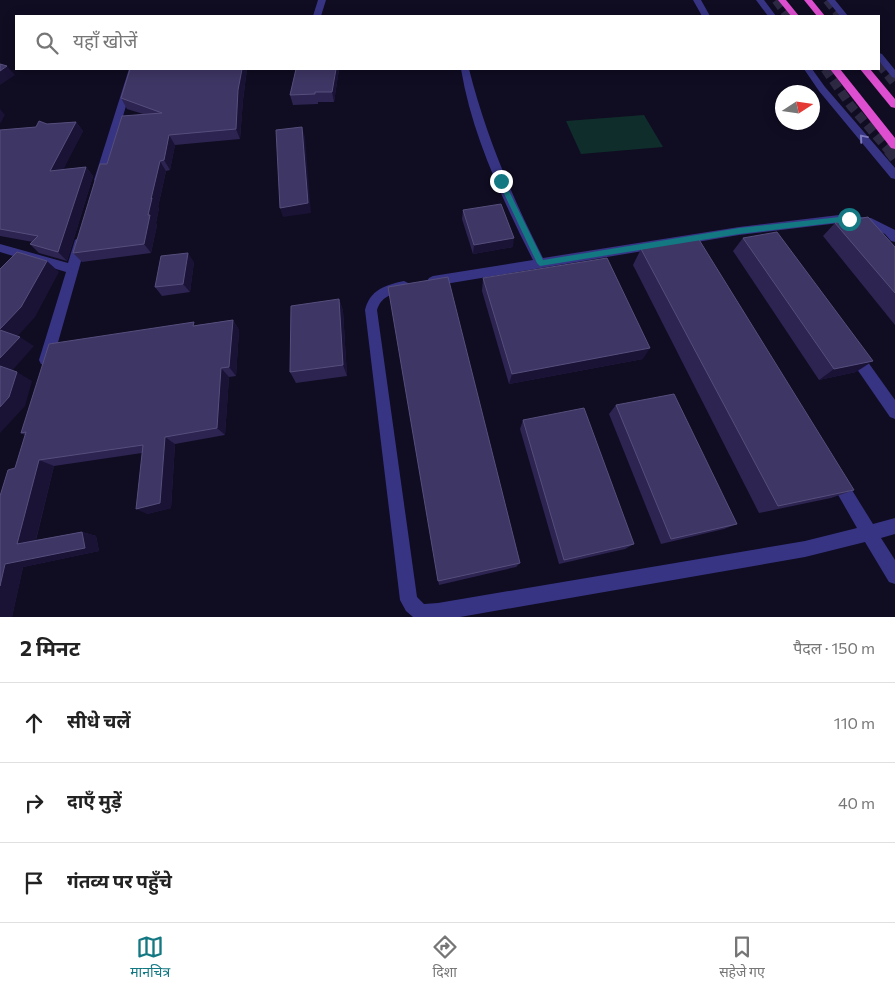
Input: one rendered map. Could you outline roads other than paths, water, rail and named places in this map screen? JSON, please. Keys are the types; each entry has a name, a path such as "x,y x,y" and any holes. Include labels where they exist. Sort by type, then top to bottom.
{"highway":[{"path":"782,0 794,15"},
{"path":"808,0 821,15"},
{"path":"836,70 895,145"},
{"path":"866,70 895,106"}],"street":[{"path":"317,15 322,0"},
{"path":"697,0 705,15"},
{"path":"760,0 771,15"},
{"path":"830,0 843,15"},
{"path":"880,57 895,75"},
{"path":"95,193 133,70"},
{"path":"465,70 478,123 517,218 540,263"},
{"path":"809,70 822,89 895,175"},
{"path":"895,238 882,226 849,219 768,232 694,239 400,286 379,294 372,302 371,310 409,600 413,608 422,613 453,610 805,549 895,526"},
{"path":"42,374 83,231"},
{"path":"694,239 704,255"},
{"path":"0,248 72,269"},
{"path":"850,348 895,412"},
{"path":"829,465 895,576"}],"tunnel":[{"path":"776,0 787,15"},
{"path":"827,0 839,15"},
{"path":"880,65 895,84"},
{"path":"826,70 851,106 890,152"},
{"path":"889,150 895,158"}]}
